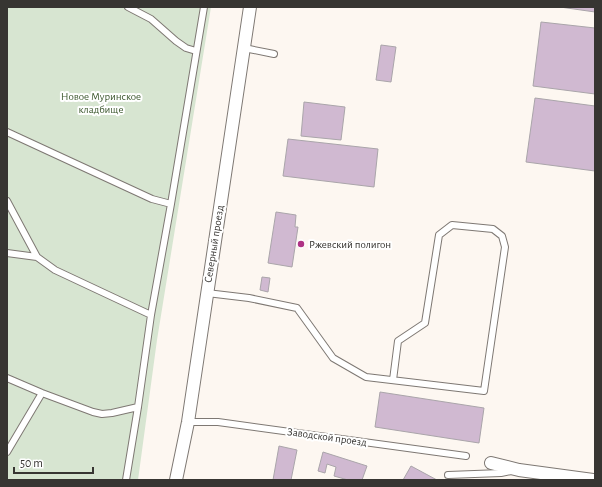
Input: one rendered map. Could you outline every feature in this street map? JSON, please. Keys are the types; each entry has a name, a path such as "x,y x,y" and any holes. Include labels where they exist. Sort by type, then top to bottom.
{"street":[{"name":"Северный проезд","path":"176,480 188,422 250,7"},
{"path":"491,463 519,470 593,480"}],"lane":[{"path":"128,7 151,19 186,48 196,51"},
{"path":"126,480 151,315 204,7"},
{"path":"244,48 274,54"},
{"path":"7,132 152,198 171,204"},
{"path":"7,201 37,257 55,270 151,315"},
{"path":"207,293 249,298 297,308 333,358 366,377 484,391 505,247 502,236 493,230 452,225 439,235 425,323 398,340 393,380"},
{"path":"7,254 37,257"},
{"path":"7,378 42,393 102,414 138,407"},
{"path":"7,452 42,393"},
{"name":"Заводской проезд","path":"188,422 218,422 466,456"},
{"path":"448,476 501,473 519,470"}],"green space":[{"name":"Новое Муринское кладбище","path":"7,7 211,7 157,340 138,480 7,480"}],"building":[{"path":"560,7 595,7 595,12"},
{"path":"541,22 595,28 595,94 533,86"},
{"path":"381,45 396,47 391,82 376,80"},
{"path":"535,98 595,106 595,171 526,162"},
{"path":"304,102 345,107 341,140 301,136"},
{"path":"288,139 378,149 374,187 283,176"},
{"path":"276,212 296,215 295,227 298,227 292,267 268,263"},
{"path":"262,277 270,278 268,292 260,290"},
{"path":"380,392 484,408 479,443 375,427"},
{"path":"279,446 297,450 291,480 273,480"},
{"path":"323,452 367,466 362,480 348,480 334,476 336,467 327,464 325,473 318,471"},
{"path":"411,466 437,480 403,480"}],"place":[{"name":"Ржевский полигон","path":"301,244"}]}
